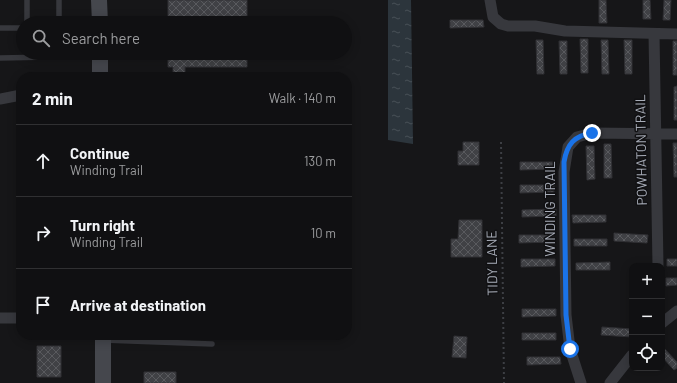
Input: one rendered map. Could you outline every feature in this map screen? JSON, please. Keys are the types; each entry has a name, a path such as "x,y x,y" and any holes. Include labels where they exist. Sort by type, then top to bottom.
{"street":[{"path":"100,0 100,16"},
{"path":"490,0 493,17 501,24 508,26 535,26 565,31 677,34"},
{"name":"POWHATON TRAIL","path":"654,34 658,263"},
{"path":"100,60 100,72"},
{"path":"0,99 16,96"},
{"name":"WINDING TRAIL","path":"581,383 570,349 566,315 564,179 566,154 572,142 582,135 592,133 677,134"},
{"path":"665,321 677,311"},
{"path":"0,318 16,318"},
{"path":"103,340 103,383"},
{"path":"610,383 629,359"}],"lane":[{"path":"27,0 27,16"},
{"path":"59,0 59,16"},
{"path":"0,28 16,28"},
{"path":"0,58 16,58"},
{"path":"139,340 212,344"}],"path":[{"name":"TIDY LANE","path":"500,142 504,383"}],"water":[{"path":"388,0 411,0 413,144 388,140"}],"building":[{"path":"168,0 247,0 247,16 168,16"},
{"path":"599,0 606,0 607,23 599,23"},
{"path":"643,0 650,0 651,19 643,19"},
{"path":"664,0 671,0 670,20 663,20"},
{"path":"450,20 483,20 484,27 450,28"},
{"path":"580,39 588,39 588,73 581,73"},
{"path":"536,40 543,40 544,74 537,74"},
{"path":"601,40 608,40 609,74 602,74"},
{"path":"624,40 632,40 632,74 625,74"},
{"path":"559,41 567,41 567,74 560,74"},
{"path":"673,41 677,41 677,75 673,75"},
{"path":"168,60 247,60 247,67 185,67 185,72 173,72 173,67 168,67"},
{"path":"677,86 677,120 674,120 674,87"},
{"path":"463,142 479,142 479,165 458,165 458,151 463,151"},
{"path":"673,143 677,143 677,177 674,177"},
{"path":"604,144 611,144 612,178 604,178"},
{"path":"586,146 594,146 595,179 587,180"},
{"path":"520,162 554,162 554,169 520,170"},
{"path":"520,185 554,185 554,192 520,193"},
{"path":"556,209 556,216 522,217 522,210"},
{"path":"572,215 606,215 606,222 573,223"},
{"path":"459,220 482,220 482,257 451,257 451,239 458,239"},
{"path":"614,233 648,235 647,243 614,241"},
{"path":"519,235 553,235 553,242 519,243"},
{"path":"574,239 607,239 607,246 574,246"},
{"path":"521,259 555,259 555,266 521,267"},
{"path":"667,259 677,259 677,266 667,266"},
{"path":"610,262 610,270 576,270 576,263"},
{"path":"666,278 677,278 677,285 666,286"},
{"path":"522,309 556,309 556,316 522,317"},
{"path":"602,327 629,329 629,337 601,335"},
{"path":"522,333 556,333 556,340 522,340"},
{"path":"454,336 467,337 466,358 452,357"},
{"path":"37,346 61,346 61,377 37,377"},
{"path":"665,349 677,362 677,368 674,370 665,360"},
{"path":"527,357 560,357 561,364 527,365"},
{"path":"144,372 176,372 176,383 144,383"}],"route":[{"path":"570,349 566,315 564,162 568,147 572,142 577,137 592,133"}]}
